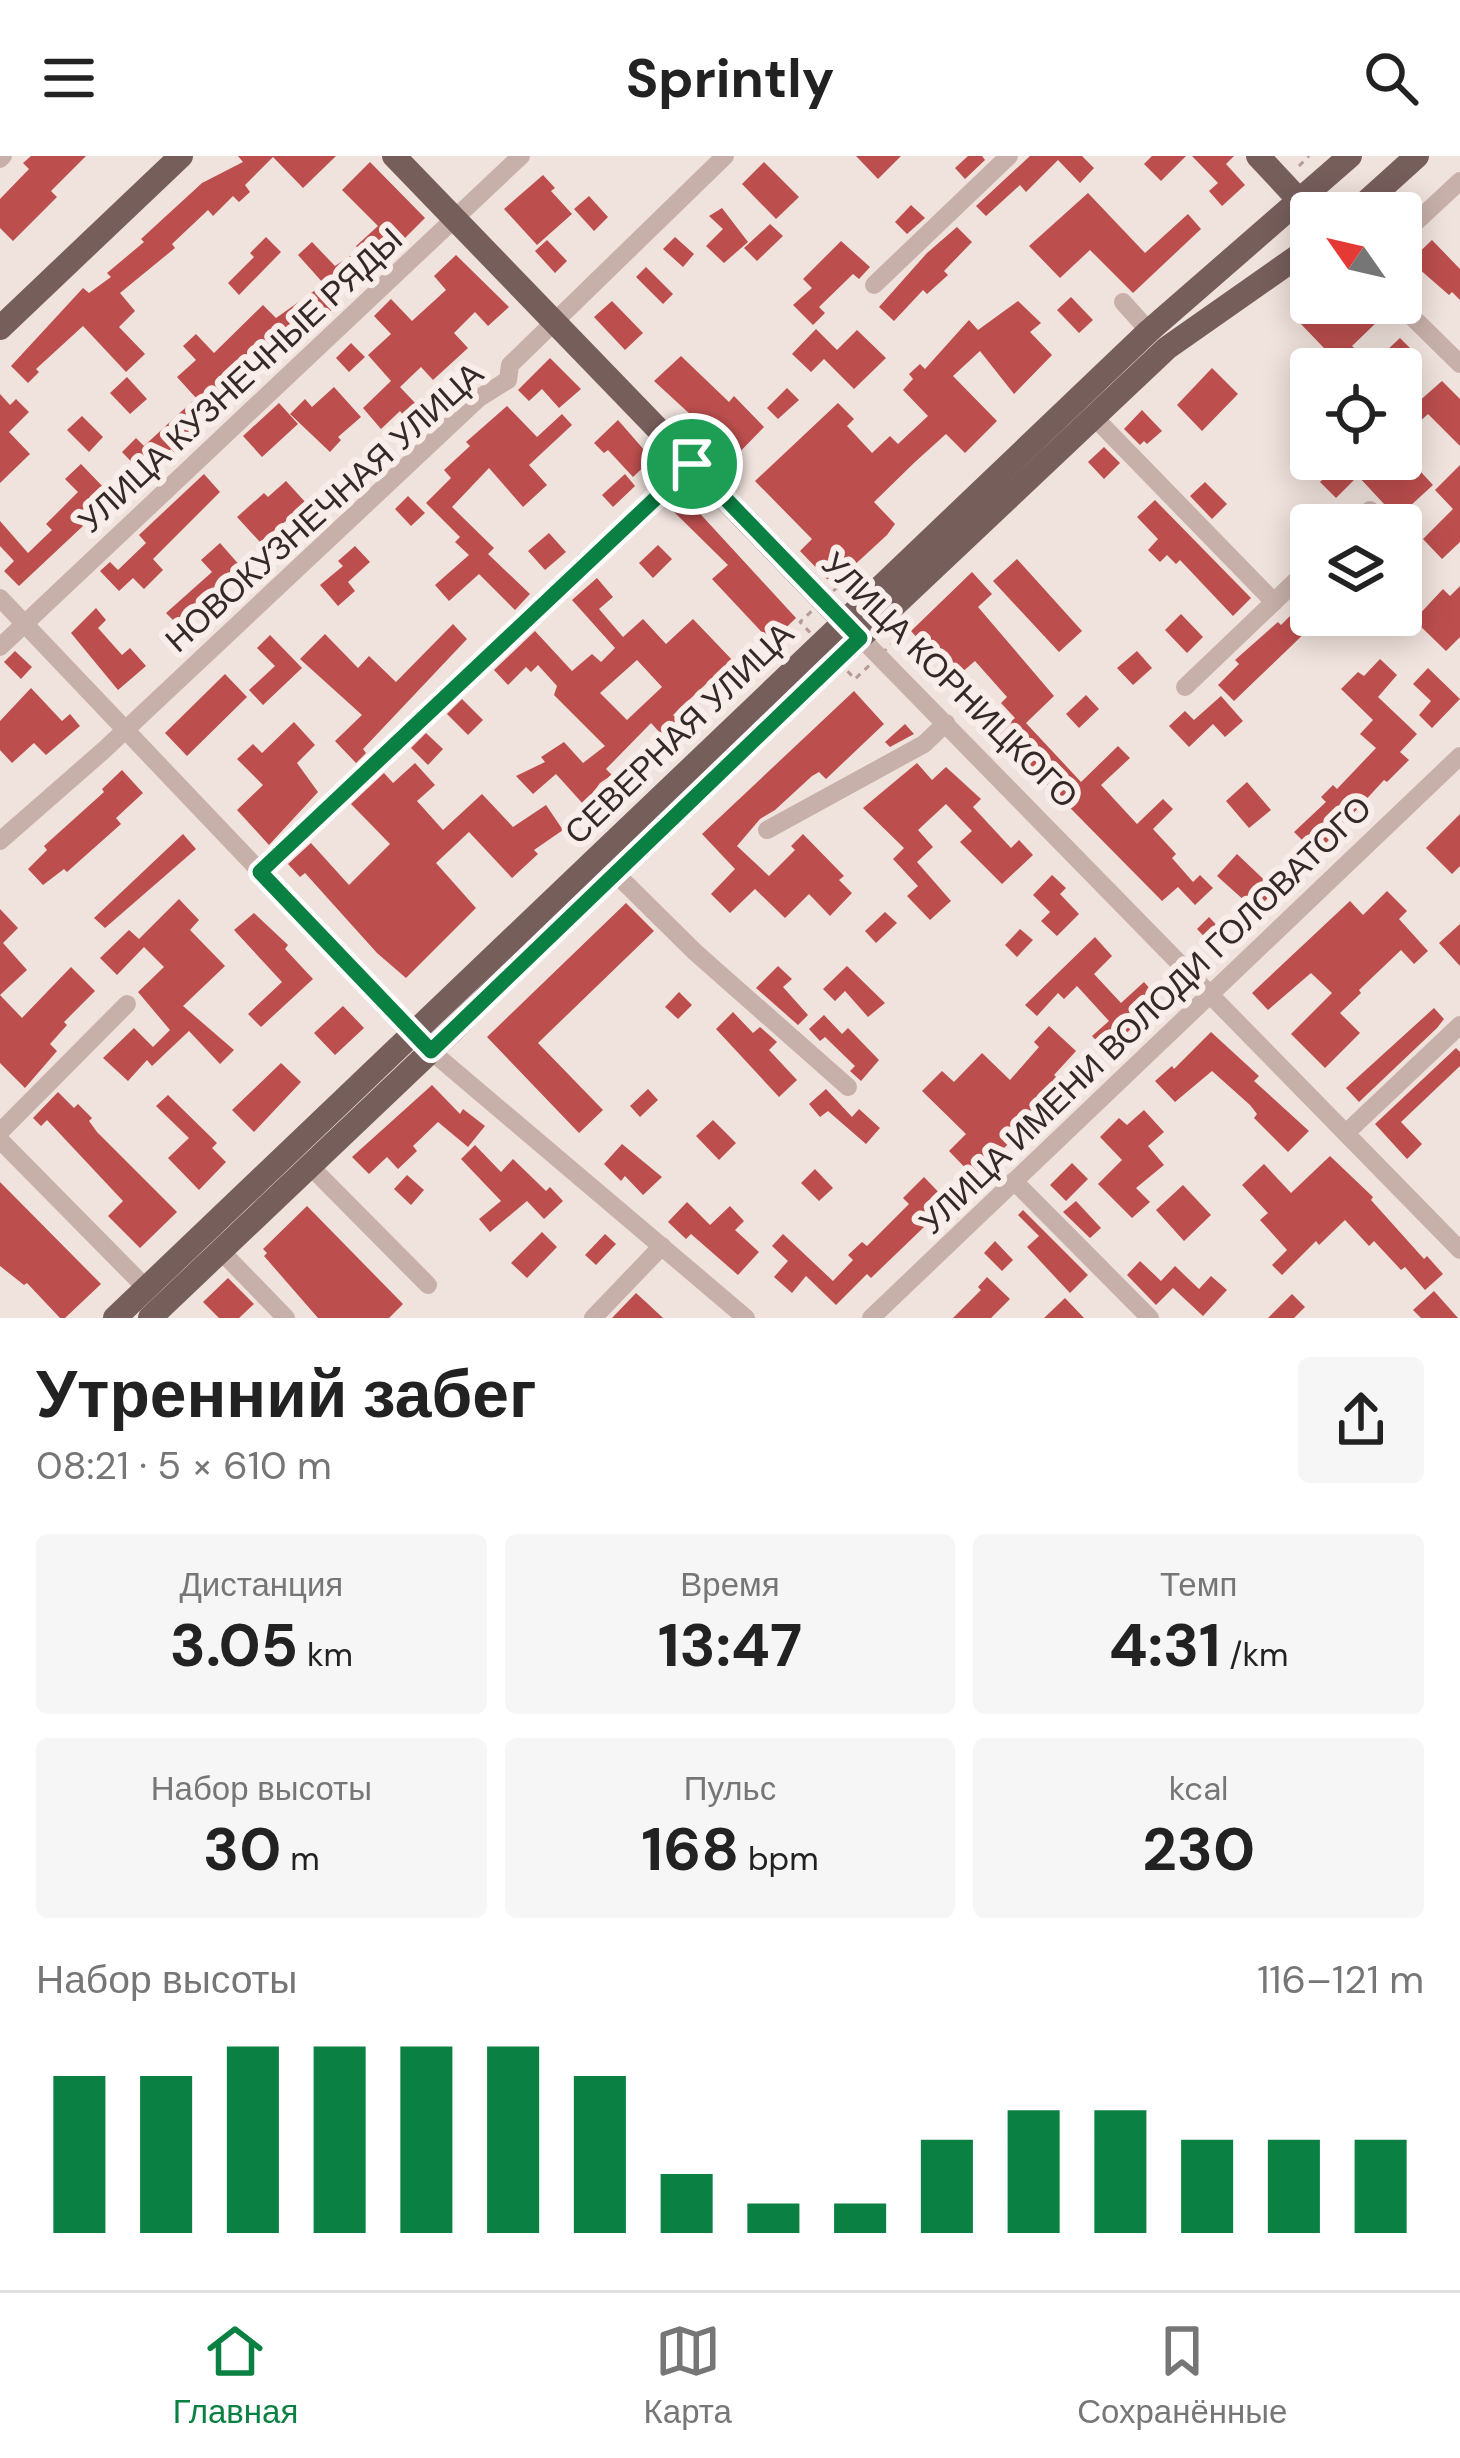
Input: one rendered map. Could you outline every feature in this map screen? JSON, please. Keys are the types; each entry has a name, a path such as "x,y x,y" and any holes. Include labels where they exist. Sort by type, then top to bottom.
{"main road":[{"path":"0,328 181,156"},
{"name":"УЛИЦА КОРНИЦКОГО","path":"394,156 853,630"},
{"path":"1258,156 1291,192"},
{"path":"1379,192 1417,156"},
{"name":"СЕВЕРНАЯ УЛИЦА","path":"1318,192 1347,159"},
{"name":"СЕВЕРНАЯ УЛИЦА","path":"115,1318 158,1308 220,1251 614,871 1149,331 1290,219"},
{"name":"СЕВЕРНАЯ УЛИЦА","path":"158,1308 413,1031 1167,348 1290,262"}],"street":[{"name":"УЛИЦА КУЗНЕЧНЫЕ РЯДЫ","path":"0,647 521,156"},
{"name":"НОВОКУЗНЕЧНАЯ УЛИЦА","path":"0,841 479,398 508,380 510,365 725,156"},
{"path":"874,285 1009,156"},
{"path":"1422,216 1460,181"},
{"path":"1123,302 1149,331"},
{"path":"1419,324 1460,364"},
{"path":"1094,417 1274,602"},
{"path":"260,872 692,464"},
{"path":"1185,687 1290,586"},
{"path":"0,598 431,1051 746,1318"},
{"name":"УЛИЦА КОРНИЦКОГО","path":"853,630 1460,1250"},
{"path":"767,830 924,744 946,723"},
{"name":"УЛИЦА ИМЕНИ ВОЛОДИ ГОЛОВАТОГО","path":"871,1318 1460,756"},
{"path":"614,871 710,965 848,1087"},
{"path":"127,1004 0,1136 158,1308"},
{"path":"1346,1132 1460,1025"},
{"path":"310,1166 428,1286"},
{"path":"1014,1181 1150,1318"},
{"path":"593,1318 662,1246"},
{"path":"220,1251 286,1318"}],"building":[{"path":"31,156 86,156 51,191 57,197 13,241 0,228 0,199 29,169 23,163"},
{"path":"238,156 336,156 303,188 273,157 245,185 250,192 239,202 233,196 213,216 208,210 172,244 175,248 120,293 135,311 119,327 145,354 126,372 83,326 36,369 39,372 28,383 11,366 83,288 89,293 111,277 107,273 202,183 243,162"},
{"path":"856,156 901,156 878,179"},
{"path":"968,156 985,160 965,179 955,168"},
{"path":"1030,156 1082,156 1094,168 1080,183 1058,160 1026,192 1020,185 986,216 976,206"},
{"path":"1152,156 1186,156 1161,181 1144,164"},
{"path":"1192,156 1234,156 1226,164 1245,185 1222,206 1209,191 1218,183"},
{"path":"370,162 425,218 397,246 394,243 361,287 355,280 333,300 338,305 312,334 303,326 251,381 247,377 190,431 195,437 177,455 171,449 144,475 122,452 136,438 144,446 196,398 177,377 196,360 183,346 196,334 214,353 263,305 276,318 324,284 298,255 312,242 335,266 359,250 356,246 378,226 342,190"},
{"path":"764,162 799,197 776,219 742,184"},
{"path":"543,175 572,214 537,245 504,209"},
{"path":"1088,193 1145,253 1188,214 1201,229 1133,293 1090,250 1060,278 1029,246"},
{"path":"589,196 608,217 594,231 574,209"},
{"path":"911,205 925,218 907,234 895,222"},
{"path":"722,208 748,242 724,263 706,246 723,229 709,216"},
{"path":"770,224 783,236 757,261 744,248"},
{"path":"957,227 972,242 944,271 948,275 927,294 923,290 894,321 879,307"},
{"path":"266,237 281,252 239,295 228,283"},
{"path":"675,237 694,254 683,267 663,249"},
{"path":"547,240 567,261 555,273 535,251"},
{"path":"1432,240 1460,269 1460,300 1422,271 1422,250"},
{"path":"841,241 870,267 859,279 853,274 819,307 825,313 813,325 793,305 812,288 803,279"},
{"path":"456,255 509,307 488,326 475,312 454,333 468,348 433,380 421,367 400,387 417,405 405,417 400,411 381,429 363,408 391,381 368,355 391,334 374,316 391,299 412,321 446,290 434,276"},
{"path":"646,267 673,294 663,304 636,277"},
{"path":"1071,297 1093,320 1079,333 1057,310"},
{"path":"612,301 643,333 625,350 594,317"},
{"path":"1018,301 1041,323 1030,332 1052,355 1014,394 980,351 953,376 997,421 965,453 946,434 915,462 874,502 895,524 887,535 837,581 827,579 800,551 812,539 755,481 838,403 854,419 847,426 872,453 890,436 898,444 928,416 903,390 913,379 909,374 920,364 925,369 969,320 978,330"},
{"path":"1301,324 1375,324 1354,348 1324,348"},
{"path":"816,329 837,350 857,330 886,358 854,389 824,359 811,372 792,354"},
{"path":"1400,338 1410,348 1389,348"},
{"path":"351,343 365,357 349,372 336,358"},
{"path":"681,356 729,402 734,396 764,427 731,461 704,427 654,381"},
{"path":"550,358 581,389 559,408 542,389 529,401 518,390"},
{"path":"1212,368 1238,394 1202,431 1177,405"},
{"path":"127,377 147,399 130,414 110,393"},
{"path":"1442,381 1460,399 1460,446 1428,414 1422,420 1422,399"},
{"path":"334,387 361,417 338,437 341,440 330,452 290,414 305,399 312,407"},
{"path":"787,388 799,400 778,419 767,408"},
{"path":"0,394 10,405 16,399 29,412 9,432 30,454 0,483"},
{"path":"279,403 298,424 262,457 243,436"},
{"path":"507,406 537,437 562,414 572,425 529,465 547,485 523,507 489,468 452,507 494,548 488,554 530,594 515,610 479,574 449,601 435,585 469,555 455,542 460,537 426,503 451,478 444,470 470,446 466,442"},
{"path":"1142,410 1162,431 1140,445 1124,429"},
{"path":"82,416 103,437 89,452 67,430"},
{"path":"618,420 652,459 633,477 608,450 604,453 594,443"},
{"path":"1104,447 1120,463 1104,479 1088,462"},
{"path":"81,464 105,489 75,517 83,526 19,586 4,571 14,561 0,546 0,521 28,553 52,530 46,524 78,492 65,479"},
{"path":"1460,465 1460,542 1442,559 1423,539 1453,509 1435,490"},
{"path":"1422,473 1433,485 1412,504 1384,504 1362,480 1422,480"},
{"path":"204,474 220,492 153,559 163,570 144,589 133,578 119,591 100,571 110,562 118,570 146,543 139,535"},
{"path":"625,474 635,486 613,507 602,495"},
{"path":"1322,480 1354,480 1336,498"},
{"path":"286,481 307,504 260,542 237,517"},
{"path":"1205,482 1227,504 1212,519 1190,496"},
{"path":"681,493 796,618 771,642 712,579 728,565 668,506"},
{"path":"408,496 425,513 411,526 395,509"},
{"path":"1155,500 1251,598 1233,616 1180,560 1176,564 1167,555 1160,562 1148,550 1158,539 1137,517"},
{"path":"549,533 566,552 545,570 528,551"},
{"path":"220,543 242,568 181,628 166,613 212,572 201,560"},
{"path":"658,545 672,559 653,578 639,563"},
{"path":"355,546 370,562 348,582 355,591 338,606 320,585 343,566 338,561"},
{"path":"1017,559 1082,631 1059,652 993,581"},
{"path":"972,572 992,594 978,607 1054,696 1026,723 1081,782 1118,746 1130,758 1101,785 1137,824 1163,799 1173,809 1153,829 1193,882 1200,875 1213,888 1195,905 1178,887 1162,901 1007,744 998,733 1015,718 1001,703 1007,697 975,661 954,679 911,631"},
{"path":"597,578 613,597 599,609 623,637 643,619 666,644 693,619 736,664 673,715 678,720 662,735 651,723 606,769 612,775 584,805 556,774 533,794 516,776 545,762 541,757 564,742 583,763 605,746 554,695 557,686 538,665 531,672 526,667 508,685 494,670 535,631 572,671 592,654 601,662 615,648 572,600","holes":["637,660 662,687 627,720 600,693"]},
{"path":"1460,586 1460,637 1446,651 1422,628 1422,611 1443,589 1450,596"},
{"path":"96,608 106,620 98,628 122,655 130,648 146,666 118,690 71,633"},
{"path":"1181,614 1203,637 1187,653 1165,630"},
{"path":"1290,616 1290,636 1302,636 1234,701 1218,685 1239,664 1235,660 1278,622 1281,625"},
{"path":"453,624 467,639 363,749 366,753 356,763 335,741 362,715 300,659 325,634 358,668 369,656 396,682"},
{"path":"270,635 302,668 263,705 249,690 275,666 257,648"},
{"path":"15,651 32,667 21,679 4,662"},
{"path":"1137,651 1152,668 1133,685 1117,668"},
{"path":"1380,659 1397,675 1378,697 1417,734 1400,752 1409,760 1384,780 1316,854 1294,832 1326,802 1321,797 1333,785 1337,789 1376,748 1360,734 1373,720 1341,689 1358,672 1364,676"},
{"path":"1428,668 1460,699 1432,728 1419,715 1431,701 1413,684"},
{"path":"225,674 247,697 187,756 165,733"},
{"path":"31,688 62,721 70,714 80,726 46,755 34,743 12,763 0,750 0,721"},
{"path":"854,691 884,724 826,779 819,772 812,776 760,819 737,846 769,876 795,850 791,846 803,834 844,876 839,880 852,893 830,916 809,894 785,918 755,889 730,913 711,894 735,869 702,834"},
{"path":"1086,695 1099,709 1079,728 1066,714"},
{"path":"1221,696 1243,721 1225,737 1213,724 1189,747 1169,726 1185,711 1194,720"},
{"path":"462,699 483,720 468,735 447,714"},
{"path":"294,722 315,745 297,763 318,792 269,845 237,810 263,785 237,759 253,744 262,753"},
{"path":"905,724 914,734 890,747 885,742"},
{"path":"426,733 443,749 428,765 411,748"},
{"path":"415,763 435,785 417,801 443,830 482,794 513,827 546,805 563,830 534,850 538,854 512,878 469,832 436,863 476,908 406,978 305,873 300,877 288,864 311,843 349,885 390,844 351,804 384,773 393,783"},
{"path":"917,763 932,780 946,767 981,799 973,807 1011,848 1019,840 1033,855 1002,884 960,842 972,831 946,804 918,830 933,847 917,862 951,901 930,920 907,896 918,886 893,859 904,848 863,808"},
{"path":"122,770 143,793 116,818 121,824 67,872 64,869 43,885 28,869 47,850 44,846"},
{"path":"1247,782 1271,810 1249,828 1226,801"},
{"path":"1460,814 1460,866 1452,874 1426,848"},
{"path":"183,834 196,849 105,928 94,918"},
{"path":"1237,854 1275,890 1256,911 1217,876"},
{"path":"1052,875 1066,888 1060,894 1079,914 1057,936 1041,921 1050,912 1033,895"},
{"path":"1387,891 1407,911 1399,919 1428,951 1414,964 1401,950 1359,990 1340,1013 1360,1033 1325,1068 1291,1034 1332,993 1311,973 1268,1010 1252,993 1350,901 1363,915"},
{"path":"179,899 199,920 190,930 225,966 183,1006 234,1050 220,1064 189,1031 152,1066 147,1060 128,1081 103,1058 134,1028 153,1047 170,1030 138,992 164,967 144,947 117,975 100,958 129,930 139,939"},
{"path":"626,903 654,931 538,1043 603,1110 579,1133 487,1037"},
{"path":"0,909 18,928 3,943 27,970 0,995"},
{"path":"885,912 897,923 876,943 865,931"},
{"path":"254,913 288,945 285,949 313,979 261,1027 248,1014 282,982 234,930"},
{"path":"1209,917 1225,934 1213,946 1197,929"},
{"path":"1460,924 1460,966 1439,943"},
{"path":"1020,929 1033,940 1017,957 1005,945"},
{"path":"1095,937 1112,956 1094,974 1121,1003 1144,982 1159,999 1108,1053 1092,1036 1109,1021 1077,986 1064,999 1058,993 1037,1016 1025,1005"},
{"path":"778,966 792,979 783,987 808,1015 798,1025 756,988"},
{"path":"847,966 885,1003 868,1017 845,991 835,1001 823,989"},
{"path":"71,967 95,991 64,1022 67,1025 50,1044 57,1051 25,1088 0,1063 0,995 22,1018"},
{"path":"679,992 692,1005 678,1019 665,1007"},
{"path":"343,1006 364,1028 335,1055 314,1033"},
{"path":"1434,1008 1444,1019 1437,1028 1359,1102 1346,1088"},
{"path":"733,1012 753,1033 760,1027 777,1042 769,1050 797,1080 779,1097 716,1029"},
{"path":"824,1015 842,1034 848,1028 879,1060 861,1081 850,1071 855,1066 825,1037 820,1041 809,1029"},
{"path":"1049,1026 1076,1051 1054,1075 1067,1087 974,1177 949,1151 966,1134 922,1091 942,1071 954,1082 982,1053 1010,1080 1039,1047 1034,1042"},
{"path":"1211,1032 1259,1076 1254,1081 1309,1131 1288,1152 1254,1118 1257,1114 1250,1105 1212,1071 1175,1102 1155,1081"},
{"path":"1456,1048 1460,1066 1401,1122 1422,1144 1407,1159 1375,1124"},
{"path":"281,1063 301,1082 254,1132 232,1110"},
{"path":"432,1085 460,1114 463,1109 485,1126 468,1147 438,1122 398,1169 387,1157 369,1174 352,1157"},
{"path":"648,1089 658,1100 640,1117 630,1106"},
{"path":"826,1089 852,1117 859,1109 880,1128 866,1144 828,1111 820,1117 809,1104"},
{"path":"58,1092 92,1118 89,1121 97,1132 177,1212 140,1248 108,1216 123,1201 47,1120 41,1126 33,1118"},
{"path":"168,1095 217,1143 212,1148 226,1162 199,1190 168,1158 189,1138 156,1106"},
{"path":"1144,1110 1164,1132 1148,1146 1164,1165 1136,1188 1150,1202 1132,1218 1098,1184 1122,1160 1100,1137 1119,1118 1127,1125"},
{"path":"713,1120 736,1143 719,1160 696,1136"},
{"path":"622,1144 662,1177 643,1195 625,1176 621,1181 604,1164"},
{"path":"475,1145 501,1172 513,1159 563,1201 544,1219 527,1201 490,1232 479,1219 501,1201 461,1159"},
{"path":"1330,1156 1443,1274 1425,1290 1405,1267 1401,1270 1374,1241 1369,1246 1345,1220 1282,1275 1272,1265 1287,1250 1260,1220 1268,1213 1242,1185 1264,1164 1291,1193"},
{"path":"1072,1163 1088,1179 1066,1201 1050,1185"},
{"path":"815,1169 833,1188 819,1201 801,1183"},
{"path":"407,1175 424,1190 411,1205 394,1189"},
{"path":"924,1177 949,1203 836,1305 806,1276 792,1293 774,1277 788,1261 772,1246 783,1234 833,1281 853,1260 848,1255 862,1242 867,1246 909,1204 903,1198"},
{"path":"0,1182 101,1284 65,1318 0,1266"},
{"path":"1183,1185 1211,1215 1184,1241 1156,1210"},
{"path":"1076,1201 1101,1228 1090,1238 1063,1212"},
{"path":"687,1202 710,1225 730,1206 744,1221 735,1230 759,1252 738,1275 691,1234 686,1239 668,1222"},
{"path":"307,1206 403,1304 389,1318 318,1318 264,1256 263,1249"},
{"path":"1023,1210 1088,1275 1070,1293 1027,1247 1039,1236 1018,1215"},
{"path":"542,1232 557,1247 527,1278 511,1263"},
{"path":"605,1234 616,1244 596,1265 585,1255"},
{"path":"995,1241 1013,1260 1002,1271 984,1253"},
{"path":"1140,1261 1161,1281 1175,1266 1199,1289 1211,1276 1227,1290 1203,1316 1173,1288 1156,1305 1127,1275"},
{"path":"987,1277 1010,1299 991,1318 953,1318 981,1290 978,1287"},
{"path":"228,1278 254,1304 239,1318 219,1318 203,1302"},
{"path":"1434,1291 1458,1318 1421,1318 1413,1310"},
{"path":"636,1293 647,1303 663,1318 612,1318"},
{"path":"1292,1294 1305,1307 1294,1318 1268,1318"},
{"path":"1065,1298 1084,1318 1044,1318"}],"route":[{"path":"692,464 860,638 431,1051 260,872 692,464"}]}
